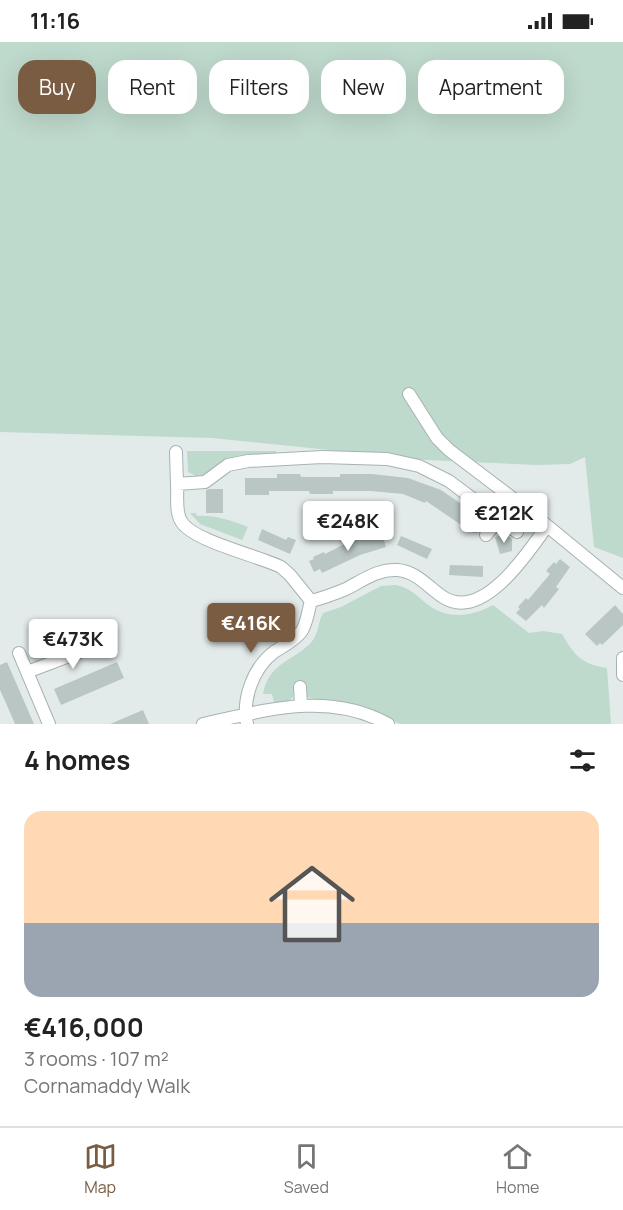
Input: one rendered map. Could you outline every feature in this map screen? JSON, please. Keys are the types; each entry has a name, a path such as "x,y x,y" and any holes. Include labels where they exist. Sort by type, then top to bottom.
{"street":[{"path":"409,394 429,427 449,450 623,588"},
{"path":"177,452 179,517 188,529 202,537 281,567 311,601"},
{"path":"177,484 205,482 215,477 228,465 248,461 322,457 387,459 412,464 466,491 517,532"},
{"path":"486,535 500,518"},
{"path":"311,601 330,596 378,572 392,570 405,571 417,577 448,600 460,602 474,599 496,588 510,575 547,526"},
{"path":"246,719 249,690 258,670 270,656 303,630 311,601"},
{"path":"27,672 109,641"},
{"path":"19,654 49,724"},
{"path":"623,658 623,675"},
{"path":"300,687 301,705"},
{"path":"203,724 246,719 301,705 337,706 366,714 388,724"}],"green space":[{"path":"0,42 623,42 623,558 594,547 585,457 570,464 536,465 426,460 212,438 0,432"},
{"path":"187,451 276,451 276,454 233,457 195,478 188,472"},
{"path":"190,513 196,513 197,516 222,518 248,527 242,540 200,524"},
{"path":"395,585 408,590 443,613 468,614 493,605 529,633 543,631 562,634 580,658 591,664 607,668 611,724 400,724 358,706 309,698 306,695 305,686 294,686 293,697 289,701 274,703 272,694 263,694 266,683 277,668 313,640 323,613 341,607 381,586"}],"building":[{"path":"277,474 300,474 301,477 340,477 340,474 372,474 408,478 441,490 484,520 484,524 477,533 473,533 426,501 425,503 403,494 371,491 333,491 333,494 310,494 309,491 269,491 269,495 245,495 245,478 277,478"},
{"path":"223,489 223,513 206,513 206,490"},
{"path":"262,529 286,540 288,537 296,540 290,554 258,540"},
{"path":"381,531 386,547 360,555 322,573 320,569 314,572 309,561 314,559 313,557 324,552 325,554 354,539"},
{"path":"506,534 512,539 512,551 500,554 495,537"},
{"path":"401,536 432,549 427,559 397,545"},
{"path":"560,559 570,567 556,587 559,589 544,608 542,605 526,621 516,613 520,609 518,607 526,598 528,600 550,574 546,571"},
{"path":"450,565 483,566 483,577 449,575"},
{"path":"615,605 623,614 623,625 602,645 600,643 597,646 585,634"},
{"path":"7,662 34,724 15,724 0,690 0,665"},
{"path":"117,662 124,678 61,705 54,689"},
{"path":"143,710 149,724 110,724"}]}
